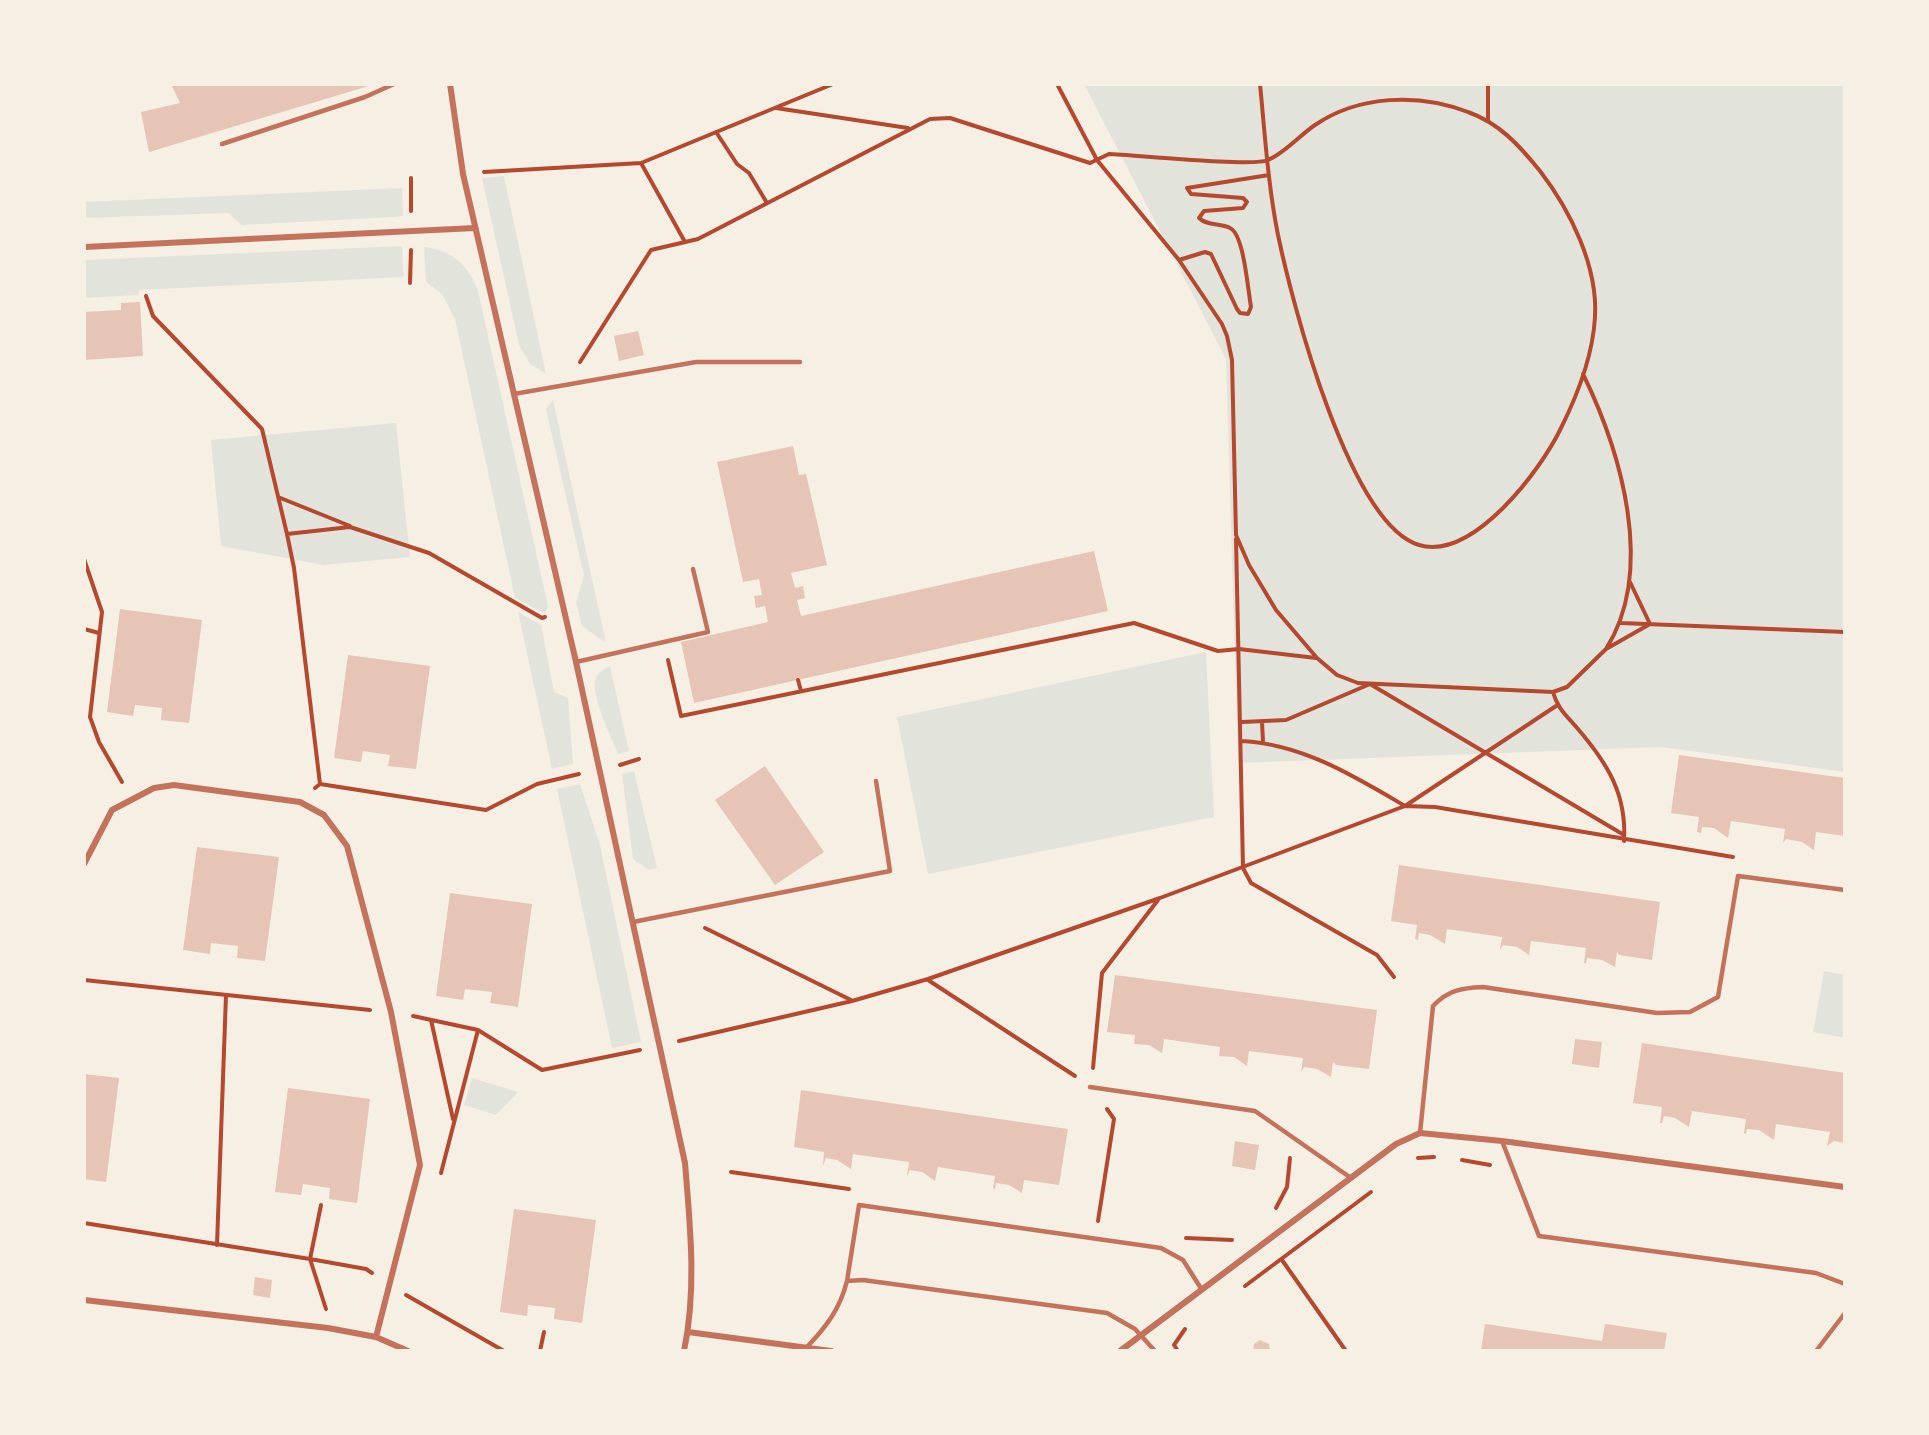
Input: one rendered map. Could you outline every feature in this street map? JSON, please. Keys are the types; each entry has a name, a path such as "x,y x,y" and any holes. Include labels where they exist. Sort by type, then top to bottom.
{"street":[{"path":"450,84 463,174 576,662 685,1163 692,1245 688,1332 684,1351"},
{"path":"84,247 475,228"},
{"path":"84,864 112,810 154,789 174,786 300,802 324,815 347,846 391,1012 420,1165 376,1337"},
{"path":"1120,1351 1396,1144 1420,1133 1502,1141 1845,1187"},
{"path":"84,1300 328,1328 376,1337 408,1351"},
{"path":"688,1332 831,1351"}],"lane":[{"path":"222,144 365,97 394,84"},
{"path":"514,394 696,362 800,363"},
{"path":"576,662 708,632 693,569"},
{"path":"633,922 890,871 876,781"},
{"path":"1420,1133 1433,1006 1443,994 1463,988 1483,987 1657,1013 1690,1012 1718,997 1737,876 1845,890"},
{"path":"1090,1086 1255,1111 1351,1178"},
{"path":"1502,1141 1539,1236 1816,1274 1845,1284"},
{"path":"807,1347 832,1317 842,1298 847,1281 859,1205 1167,1251 1183,1260 1202,1290"},
{"path":"847,1281 879,1281 1107,1313 1124,1320 1155,1351"},
{"path":"1816,1351 1845,1313"}],"path":[{"path":"463,174 641,163 833,84"},
{"path":"1057,84 1097,160 1179,260 1222,324 1231,348 1242,722 1243,868 1251,883 1377,956 1394,977"},
{"path":"556,386 576,369 651,250 699,238 930,119 950,118 1090,163 1109,154 1267,161 1325,118 1361,105 1416,100 1452,106 1488,120 1510,136 1558,194 1577,234 1593,283 1595,318 1583,374 1560,430 1544,457 1491,519 1477,531 1446,545 1433,547 1410,541 1397,532 1378,512 1336,430 1298,320 1278,235 1267,161 1260,84"},
{"path":"1488,84 1488,120"},
{"path":"776,107 909,128"},
{"path":"716,132 737,164 749,172 767,202"},
{"path":"641,163 686,242"},
{"path":"1179,260 1205,252 1211,254 1237,309 1240,313 1248,314 1251,307 1239,238 1231,228 1204,222 1199,218 1204,211 1246,207 1246,199 1191,194 1187,188 1269,175"},
{"path":"411,178 411,214"},
{"path":"410,283 411,247"},
{"path":"146,297 153,316 262,429 294,568 320,784"},
{"path":"1583,374 1600,409 1622,472 1626,495 1630,582 1620,623 1606,649"},
{"path":"278,496 350,526 429,553 542,618 564,614"},
{"path":"287,534 350,526"},
{"path":"1236,535 1249,565 1271,601 1317,658 1337,675 1358,683 1552,692 1567,687 1606,649 1650,624"},
{"path":"84,559 102,612 90,717 99,742 132,798"},
{"path":"1630,582 1650,624"},
{"path":"663,642 681,716 1134,623 1218,651 1239,649 1317,658"},
{"path":"1620,623 1845,632"},
{"path":"84,629 99,633"},
{"path":"798,680 801,691"},
{"path":"1242,722 1286,720 1370,684"},
{"path":"1370,684 1624,835"},
{"path":"1552,692 1556,706 1591,744 1613,780 1624,810 1624,841"},
{"path":"660,1046 852,1001 928,979 1243,868 1405,806 1556,706"},
{"path":"1262,722 1263,742"},
{"path":"1242,741 1263,742 1323,761 1357,777 1405,806 1435,807 1624,841 1739,858 1737,876"},
{"path":"620,765 639,759"},
{"path":"320,784 486,810 537,784 579,774"},
{"path":"300,802 320,784"},
{"path":"1090,1086 1102,973 1160,898"},
{"path":"674,914 852,1001"},
{"path":"928,979 1090,1086 1114,1119 1095,1239"},
{"path":"217,1245 226,994"},
{"path":"431,1020 455,1127 438,1183"},
{"path":"454,1120 478,1030"},
{"path":"1274,1211 1287,1187 1295,1139"},
{"path":"1414,1158 1440,1156"},
{"path":"1460,1160 1500,1166"},
{"path":"730,1172 861,1191"},
{"path":"1243,1287 1377,1187"},
{"path":"321,1205 310,1259 328,1316 328,1328"},
{"path":"84,1223 366,1269 504,1351"},
{"path":"1183,1237 1225,1241 1236,1239"},
{"path":"1282,1260 1346,1351"},
{"path":"406,1294 409,1283"},
{"path":"1178,1351 1174,1345 1185,1328"},
{"path":"540,1351 544,1332"}],"shaded area":[{"path":"1084,84 1845,84 1845,772 1661,747 1238,763 1226,359"},
{"path":"504,176 546,374 530,364 519,345 482,178"},
{"path":"402,188 403,216 394,217 242,225 228,213 84,218 84,202"},
{"path":"402,246 404,277 139,290 138,295 84,298 84,260"},
{"path":"424,247 443,251 458,260 470,274 478,291 548,606 545,614 515,598 455,319 442,294 426,282"},
{"path":"553,400 606,643 582,626 576,603 584,576 546,409"},
{"path":"396,423 410,557 324,565 221,546 211,440"},
{"path":"518,612 541,625 554,692 568,698 573,764 552,769"},
{"path":"1206,652 1214,817 928,874 897,717"},
{"path":"610,666 629,751 618,754 602,716 595,685 598,674"},
{"path":"634,771 657,868 649,870 633,859 622,774"},
{"path":"580,784 600,845 641,1042 612,1048 557,789"},
{"path":"1824,971 1845,975 1845,1038 1813,1032"},
{"path":"472,1078 518,1092 496,1115 464,1105"}],"building":[{"path":"171,84 372,85 149,152 141,112 180,103"},
{"path":"140,302 143,356 84,360 84,312 121,310 121,303"},
{"path":"638,331 644,355 619,361 614,336"},
{"path":"793,446 799,475 806,474 827,565 791,573 795,588 803,586 805,598 797,600 801,616 1094,551 1108,611 694,703 681,642 768,622 765,606 756,608 754,596 762,595 759,579 743,582 717,462"},
{"path":"120,609 202,620 189,723 161,720 162,708 135,705 133,716 107,712"},
{"path":"348,655 430,666 416,769 388,766 390,755 363,751 361,762 334,758"},
{"path":"1679,755 1845,778 1845,836 1816,832 1814,850 1802,842 1786,839 1783,843 1785,829 1731,821 1728,838 1714,828 1702,827 1701,833 1697,832 1699,817 1671,813"},
{"path":"765,766 824,852 775,885 715,800"},
{"path":"197,847 279,857 265,961 237,958 238,946 211,943 210,954 183,950"},
{"path":"1399,865 1660,902 1652,960 1619,955 1617,952 1615,967 1602,960 1587,958 1584,963 1586,948 1531,941 1529,955 1517,947 1503,945 1500,950 1502,937 1447,929 1445,944 1430,935 1419,933 1418,940 1415,939 1417,925 1391,921"},
{"path":"450,893 532,904 518,1007 490,1003 492,992 465,989 463,1000 436,996"},
{"path":"1115,975 1377,1010 1369,1069 1336,1065 1333,1062 1331,1077 1317,1069 1304,1067 1301,1073 1303,1058 1249,1051 1247,1066 1234,1057 1219,1056 1220,1047 1164,1039 1162,1053 1149,1045 1134,1044 1135,1035 1107,1032"},
{"path":"1575,1039 1602,1042 1599,1068 1572,1064"},
{"path":"1642,1043 1845,1073 1845,1143 1834,1141 1827,1146 1830,1132 1776,1124 1774,1140 1759,1130 1747,1129 1746,1134 1744,1133 1746,1119 1692,1111 1689,1127 1675,1118 1664,1116 1660,1123 1662,1107 1633,1103"},
{"path":"84,1074 119,1078 106,1182 84,1179"},
{"path":"288,1088 370,1099 357,1203 329,1199 330,1188 303,1184 301,1195 275,1192"},
{"path":"801,1090 1068,1129 1059,1185 1024,1180 1022,1193 1009,1185 996,1183 995,1189 993,1188 995,1176 938,1167 935,1181 922,1172 910,1170 907,1176 909,1162 853,1154 851,1169 837,1160 826,1158 823,1166 824,1152 794,1147"},
{"path":"1235,1141 1259,1145 1255,1170 1232,1166"},
{"path":"514,1209 596,1220 582,1323 554,1319 555,1308 528,1305 527,1316 500,1312"},
{"path":"255,1277 272,1280 270,1298 253,1295"},
{"path":"1485,1324 1602,1341 1605,1324 1667,1333 1664,1351 1481,1351"},
{"path":"1260,1340 1269,1344 1270,1351 1253,1351 1254,1344"}]}
